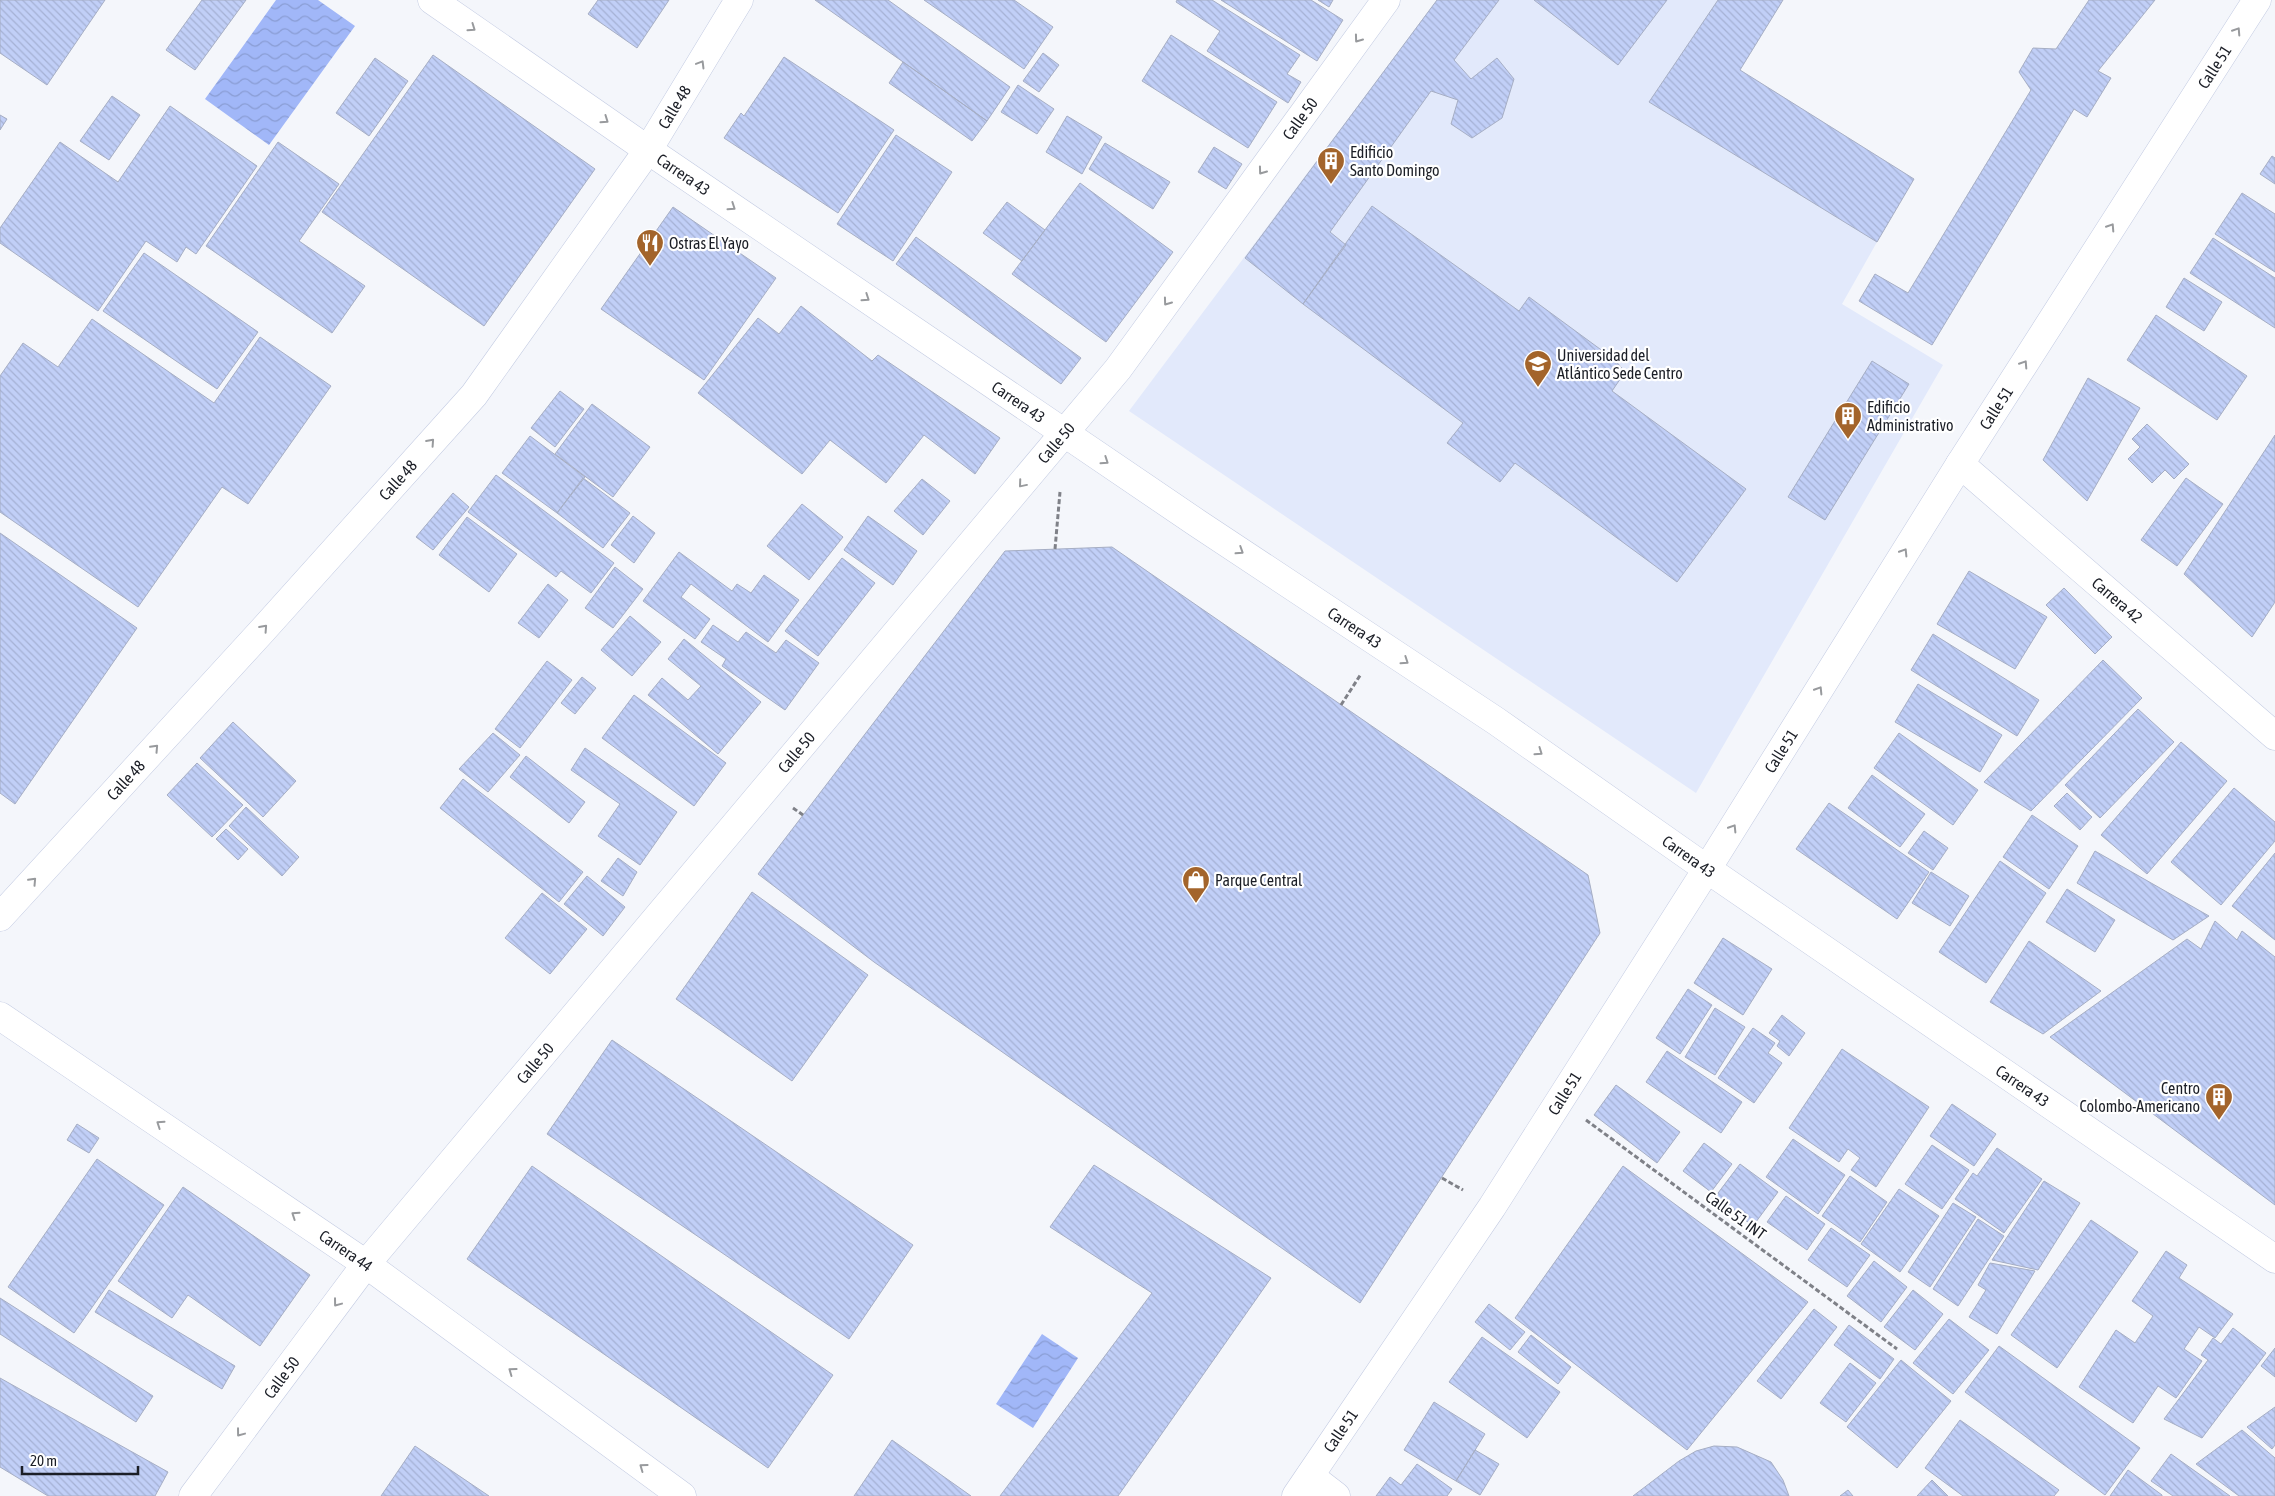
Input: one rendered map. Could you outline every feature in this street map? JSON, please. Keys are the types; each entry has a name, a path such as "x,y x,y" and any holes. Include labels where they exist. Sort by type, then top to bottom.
{"street":[{"name":"Carrera 43","path":"432,0 648,150 1197,523 1496,721 1707,869 2275,1258"},
{"name":"Calle 48","path":"0,917 262,631 474,394 648,150 740,0"},
{"name":"Calle 50","path":"193,1496 366,1264 1118,369 1386,0"},
{"name":"Calle 51","path":"1303,1486 1492,1207 1707,869 1960,464 2257,0"},
{"name":"Carrera 42","path":"1960,464 2275,736"},
{"name":"Carrera 44","path":"0,1016 366,1264 682,1496"},
{"path":"1303,1486 1336,1496"}],"path":[{"name":"Calle 51 INT","path":"1560,1100 1897,1349"}],"shaded area":[{"name":"Universidad del Atlántico Sede Centro","path":"1437,0 1718,0 1649,102 1877,242 1842,304 1943,365 1696,793 1129,411"}],"water":[{"path":"276,0 318,0 355,26 269,145 205,99"},
{"path":"1042,1334 1078,1358 1033,1428 996,1404"}],"building":[{"path":"0,0 105,0 47,85 0,53"},
{"path":"202,0 246,0 195,70 166,50"},
{"path":"598,0 669,0 637,48 588,14"},
{"path":"815,0 888,0 1010,87 987,121"},
{"path":"924,0 1014,0 1053,27 1024,69"},
{"path":"1177,0 1212,0 1300,55 1287,74 1301,82 1288,103 1207,51 1220,31 1176,2"},
{"path":"1221,0 1311,0 1343,20 1317,61"},
{"path":"1318,0 1333,0 1329,7"},
{"name":"Edificio Santo Domingo","path":"1437,0 1499,0 1454,60 1471,79 1497,58 1514,79 1502,118 1472,138 1451,124 1458,100 1431,91 1330,232 1346,245 1303,304 1245,258"},
{"path":"1534,0 1667,0 1618,65"},
{"path":"1718,0 1783,0 1740,70 1914,179 1877,242 1649,102"},
{"path":"2089,0 2155,0 2098,71 2111,78 2087,117 2074,109 1932,345 1859,301 1875,274 1908,293 2031,90 2019,72 2033,48 2056,49"},
{"path":"1171,35 1277,102 1248,148 1142,81"},
{"path":"1043,53 1059,65 1039,92 1023,81"},
{"path":"433,55 595,169 484,326 322,212"},
{"path":"784,57 894,130 838,213 724,138 741,113 744,116"},
{"path":"375,58 408,81 369,136 336,113"},
{"path":"903,62 987,121 972,141 889,83"},
{"path":"1018,85 1054,109 1037,134 1001,112"},
{"path":"112,96 140,115 109,160 80,141"},
{"path":"170,106 257,166 196,254 186,247 177,262 146,241 98,311 0,243 0,228 60,142 118,182"},
{"path":"0,115 7,119 0,130"},
{"path":"1067,116 1102,137 1082,174 1046,152"},
{"path":"896,135 952,172 893,261 837,224"},
{"path":"278,142 339,184 299,241 365,286 332,333 206,246"},
{"path":"1105,143 1170,182 1153,209 1089,169"},
{"path":"1214,147 1242,164 1226,189 1198,172"},
{"path":"2272,156 2275,158 2275,184 2260,174"},
{"path":"1080,183 1173,252 1106,342 1012,274"},
{"path":"2242,193 2275,214 2275,272 2215,234"},
{"path":"1007,202 1045,230 1022,261 983,233"},
{"path":"1372,206 1519,311 1529,297 1615,360 1625,372 1612,391 1746,489 1677,582 1515,463 1500,482 1447,443 1463,423 1303,304"},
{"path":"673,207 776,278 704,380 601,309"},
{"path":"916,237 1081,358 1061,384 896,264"},
{"path":"2213,238 2275,278 2275,328 2190,273"},
{"path":"144,253 258,332 217,389 103,311"},
{"path":"2184,278 2222,302 2204,331 2166,307"},
{"path":"801,306 872,361 878,355 1000,438 975,474 924,435 886,483 830,440 802,474 698,393 758,318 779,334"},
{"path":"2156,315 2247,376 2217,420 2127,360"},
{"path":"92,319 214,403 260,337 331,386 248,504 222,487 138,607 0,512 0,376 23,343 58,367"},
{"name":"Edificio Administrativo","path":"1872,361 1909,384 1825,520 1788,497"},
{"path":"2088,378 2140,408 2087,501 2043,460"},
{"path":"560,391 584,409 555,447 531,428"},
{"path":"592,404 650,447 613,497 555,454"},
{"path":"2147,424 2189,464 2174,479 2165,470 2152,483 2128,459 2140,447 2132,439"},
{"path":"2275,435 2275,602 2252,637 2184,574"},
{"path":"530,436 585,477 557,513 502,473"},
{"path":"496,475 614,563 591,593 561,571 556,577 468,512"},
{"path":"583,478 630,513 603,548 557,513"},
{"path":"2186,478 2223,504 2177,566 2141,540"},
{"path":"922,479 950,501 923,535 894,511"},
{"path":"453,493 469,507 433,550 416,537"},
{"path":"802,504 843,537 809,580 767,546"},
{"path":"633,516 655,533 634,563 611,545"},
{"path":"868,516 917,551 893,585 844,550"},
{"path":"467,517 517,554 489,592 439,555"},
{"path":"0,533 137,628 15,804 0,793"},
{"name":"Parque Central","path":"1112,547 1588,875 1600,933 1360,1303 874,962 758,874 1005,551"},
{"path":"679,552 732,591 737,584 751,593 764,575 799,600 768,642 691,584 681,597 710,619 695,639 643,601"},
{"path":"842,558 875,583 818,656 785,631"},
{"path":"615,567 643,589 613,628 585,608"},
{"path":"1969,571 2047,617 2015,669 1937,624"},
{"path":"548,584 568,600 539,638 518,623"},
{"path":"2064,588 2112,637 2095,654 2046,605"},
{"path":"630,616 661,642 632,676 601,650"},
{"path":"713,625 738,642 746,632 776,653 786,640 819,663 785,710 722,666 726,659 701,642"},
{"path":"1933,634 2039,700 2017,736 1911,670"},
{"path":"684,639 761,702 718,754 648,695 662,678 688,700 701,686 668,659"},
{"path":"2103,660 2142,698 2031,811 1984,782"},
{"path":"547,661 572,680 520,748 495,729"},
{"path":"582,677 596,688 575,714 561,703"},
{"path":"1918,684 2002,735 1980,772 1895,722"},
{"path":"634,695 726,763 694,806 602,738"},
{"path":"2138,709 2174,742 2100,818 2065,785"},
{"path":"233,722 296,781 263,817 200,758"},
{"path":"493,733 520,755 488,792 459,769"},
{"path":"1899,733 1978,790 1953,825 1874,768"},
{"path":"2181,742 2227,781 2147,874 2101,835"},
{"path":"585,748 677,812 640,865 598,836 620,804 571,770"},
{"path":"526,756 585,802 569,823 510,777"},
{"path":"197,763 243,805 212,837 167,795"},
{"path":"1872,775 1925,814 1900,847 1848,808"},
{"path":"463,779 583,872 559,902 440,808"},
{"path":"2234,788 2275,822 2275,841 2221,905 2171,862"},
{"path":"2067,793 2092,817 2080,830 2054,806"},
{"path":"1829,803 1929,872 1897,919 1796,849"},
{"path":"246,807 299,857 282,876 229,826"},
{"path":"2032,815 2078,846 2049,889 2003,857"},
{"path":"226,829 248,849 238,860 216,839"},
{"path":"1924,831 1948,848 1933,870 1908,853"},
{"path":"2095,851 2209,916 2173,940 2077,883"},
{"path":"2275,853 2275,940 2232,906"},
{"path":"618,858 637,872 623,896 601,881"},
{"path":"2000,861 2046,893 1986,983 1939,952"},
{"path":"1931,872 1969,896 1950,926 1912,903"},
{"path":"587,876 625,907 603,936 564,904"},
{"path":"2067,889 2115,920 2095,952 2046,922"},
{"path":"752,892 868,975 792,1081 676,999"},
{"path":"542,893 587,929 550,974 505,938"},
{"name":"Centro Colombo-Americano","path":"2215,921 2237,940 2242,931 2275,957 2275,1205 2050,1037 2187,939 2201,949"},
{"path":"1723,938 1772,969 1743,1015 1694,983"},
{"path":"2029,941 2101,991 2043,1034 1990,1002"},
{"path":"1688,989 1712,1005 1680,1054 1656,1038"},
{"path":"1715,1008 1745,1027 1715,1075 1685,1057"},
{"path":"1782,1015 1805,1033 1789,1056 1777,1046 1780,1041 1769,1033"},
{"path":"1753,1028 1775,1043 1768,1053 1782,1063 1754,1103 1718,1078"},
{"path":"612,1040 913,1245 849,1339 547,1134"},
{"path":"1842,1049 1929,1107 1876,1187 1851,1170 1860,1158 1848,1149 1839,1162 1789,1128"},
{"path":"1667,1051 1742,1102 1721,1133 1646,1082"},
{"path":"1616,1085 1680,1132 1657,1163 1594,1115"},
{"path":"1952,1104 1996,1134 1974,1166 1930,1136"},
{"path":"77,1124 99,1138 89,1153 67,1140"},
{"path":"1793,1139 1845,1175 1818,1214 1766,1177"},
{"path":"1704,1143 1732,1164 1711,1192 1683,1171"},
{"path":"1932,1145 1969,1170 1942,1209 1905,1184"},
{"path":"1997,1148 2042,1179 2004,1233 1955,1199 1973,1173 1977,1176"},
{"path":"97,1159 164,1205 74,1333 8,1287"},
{"path":"1740,1164 1778,1192 1753,1226 1715,1197"},
{"path":"1094,1165 1271,1278 1118,1496 1000,1496 1152,1293 1050,1227"},
{"path":"532,1166 833,1375 768,1468 467,1259"},
{"path":"1623,1166 1808,1302 1687,1450 1515,1318"},
{"path":"1850,1176 1887,1202 1860,1242 1822,1216"},
{"path":"2044,1181 2080,1203 2038,1270 1992,1260"},
{"path":"183,1187 310,1275 260,1346 188,1295 172,1318 118,1281"},
{"path":"1899,1189 1939,1216 1900,1272 1861,1244"},
{"path":"1786,1196 1825,1224 1807,1250 1767,1222"},
{"path":"1953,1203 1976,1217 1930,1287 1908,1272"},
{"path":"1978,1219 2004,1236 1958,1306 1933,1289"},
{"path":"2091,1220 2138,1252 2057,1368 2011,1335"},
{"path":"1831,1228 1870,1255 1847,1287 1808,1260"},
{"path":"2166,1251 2187,1265 2179,1278 2233,1314 2215,1338 2199,1327 2184,1349 2202,1361 2176,1398 2158,1386 2133,1423 2079,1387 2116,1330 2135,1343 2153,1316 2132,1301"},
{"path":"1874,1261 1907,1287 1881,1322 1847,1296"},
{"path":"1990,1263 2035,1271 1997,1334 1969,1317 1986,1290 1978,1285"},
{"path":"109,1290 235,1366 222,1389 95,1312"},
{"path":"1913,1290 1943,1314 1915,1350 1884,1327"},
{"path":"0,1298 153,1396 136,1422 0,1334"},
{"path":"1489,1304 1525,1332 1510,1350 1475,1322"},
{"path":"1814,1309 1837,1327 1781,1399 1757,1381"},
{"path":"1949,1319 1989,1350 1953,1394 1913,1363"},
{"path":"1849,1325 1894,1359 1880,1379 1834,1345"},
{"path":"2233,1328 2266,1353 2202,1438 2164,1419 2208,1360 2201,1355 2213,1338 2221,1344"},
{"path":"1531,1335 1571,1367 1558,1384 1518,1352"},
{"path":"1482,1337 1560,1392 1527,1438 1449,1382"},
{"path":"1999,1346 2140,1448 2105,1495 1965,1392"},
{"path":"2275,1348 2275,1377 2261,1366"},
{"path":"1901,1360 1951,1401 1897,1468 1847,1427"},
{"path":"1850,1363 1876,1383 1846,1422 1820,1403"},
{"path":"0,1378 168,1472 155,1496 48,1496 0,1467"},
{"path":"1434,1402 1485,1434 1456,1481 1404,1450"},
{"path":"2275,1407 2275,1445 2272,1449 2247,1427"},
{"path":"1960,1420 2059,1490 2054,1496 1963,1496 1925,1468"},
{"path":"2242,1430 2275,1458 2275,1496 2239,1496 2196,1464"},
{"path":"892,1440 971,1496 854,1496"},
{"path":"415,1446 489,1496 381,1496"},
{"path":"1714,1446 1737,1447 1771,1462 1783,1480 1789,1496 1633,1496 1679,1461 1696,1451"},
{"path":"1475,1450 1499,1464 1480,1495 1456,1481"},
{"path":"2171,1454 2230,1496 2173,1496 2151,1481"},
{"path":"1417,1464 1452,1489 1447,1496 1376,1496 1390,1477 1401,1485"},
{"path":"2128,1470 2162,1495 2162,1496 2110,1496"},
{"path":"1932,1480 1948,1496 1917,1496"},
{"path":"1848,1490 1853,1496 1840,1496"}],"place":[{"name":"Edificio Santo Domingo","path":"1331,185"},
{"name":"Ostras El Yayo","path":"650,267"},
{"name":"Universidad del Atlántico Sede Centro","path":"1538,388"},
{"name":"Edificio Administrativo","path":"1848,440"},
{"name":"Parque Central","path":"1196,904"},
{"name":"Centro Colombo-Americano","path":"2219,1121"}]}
